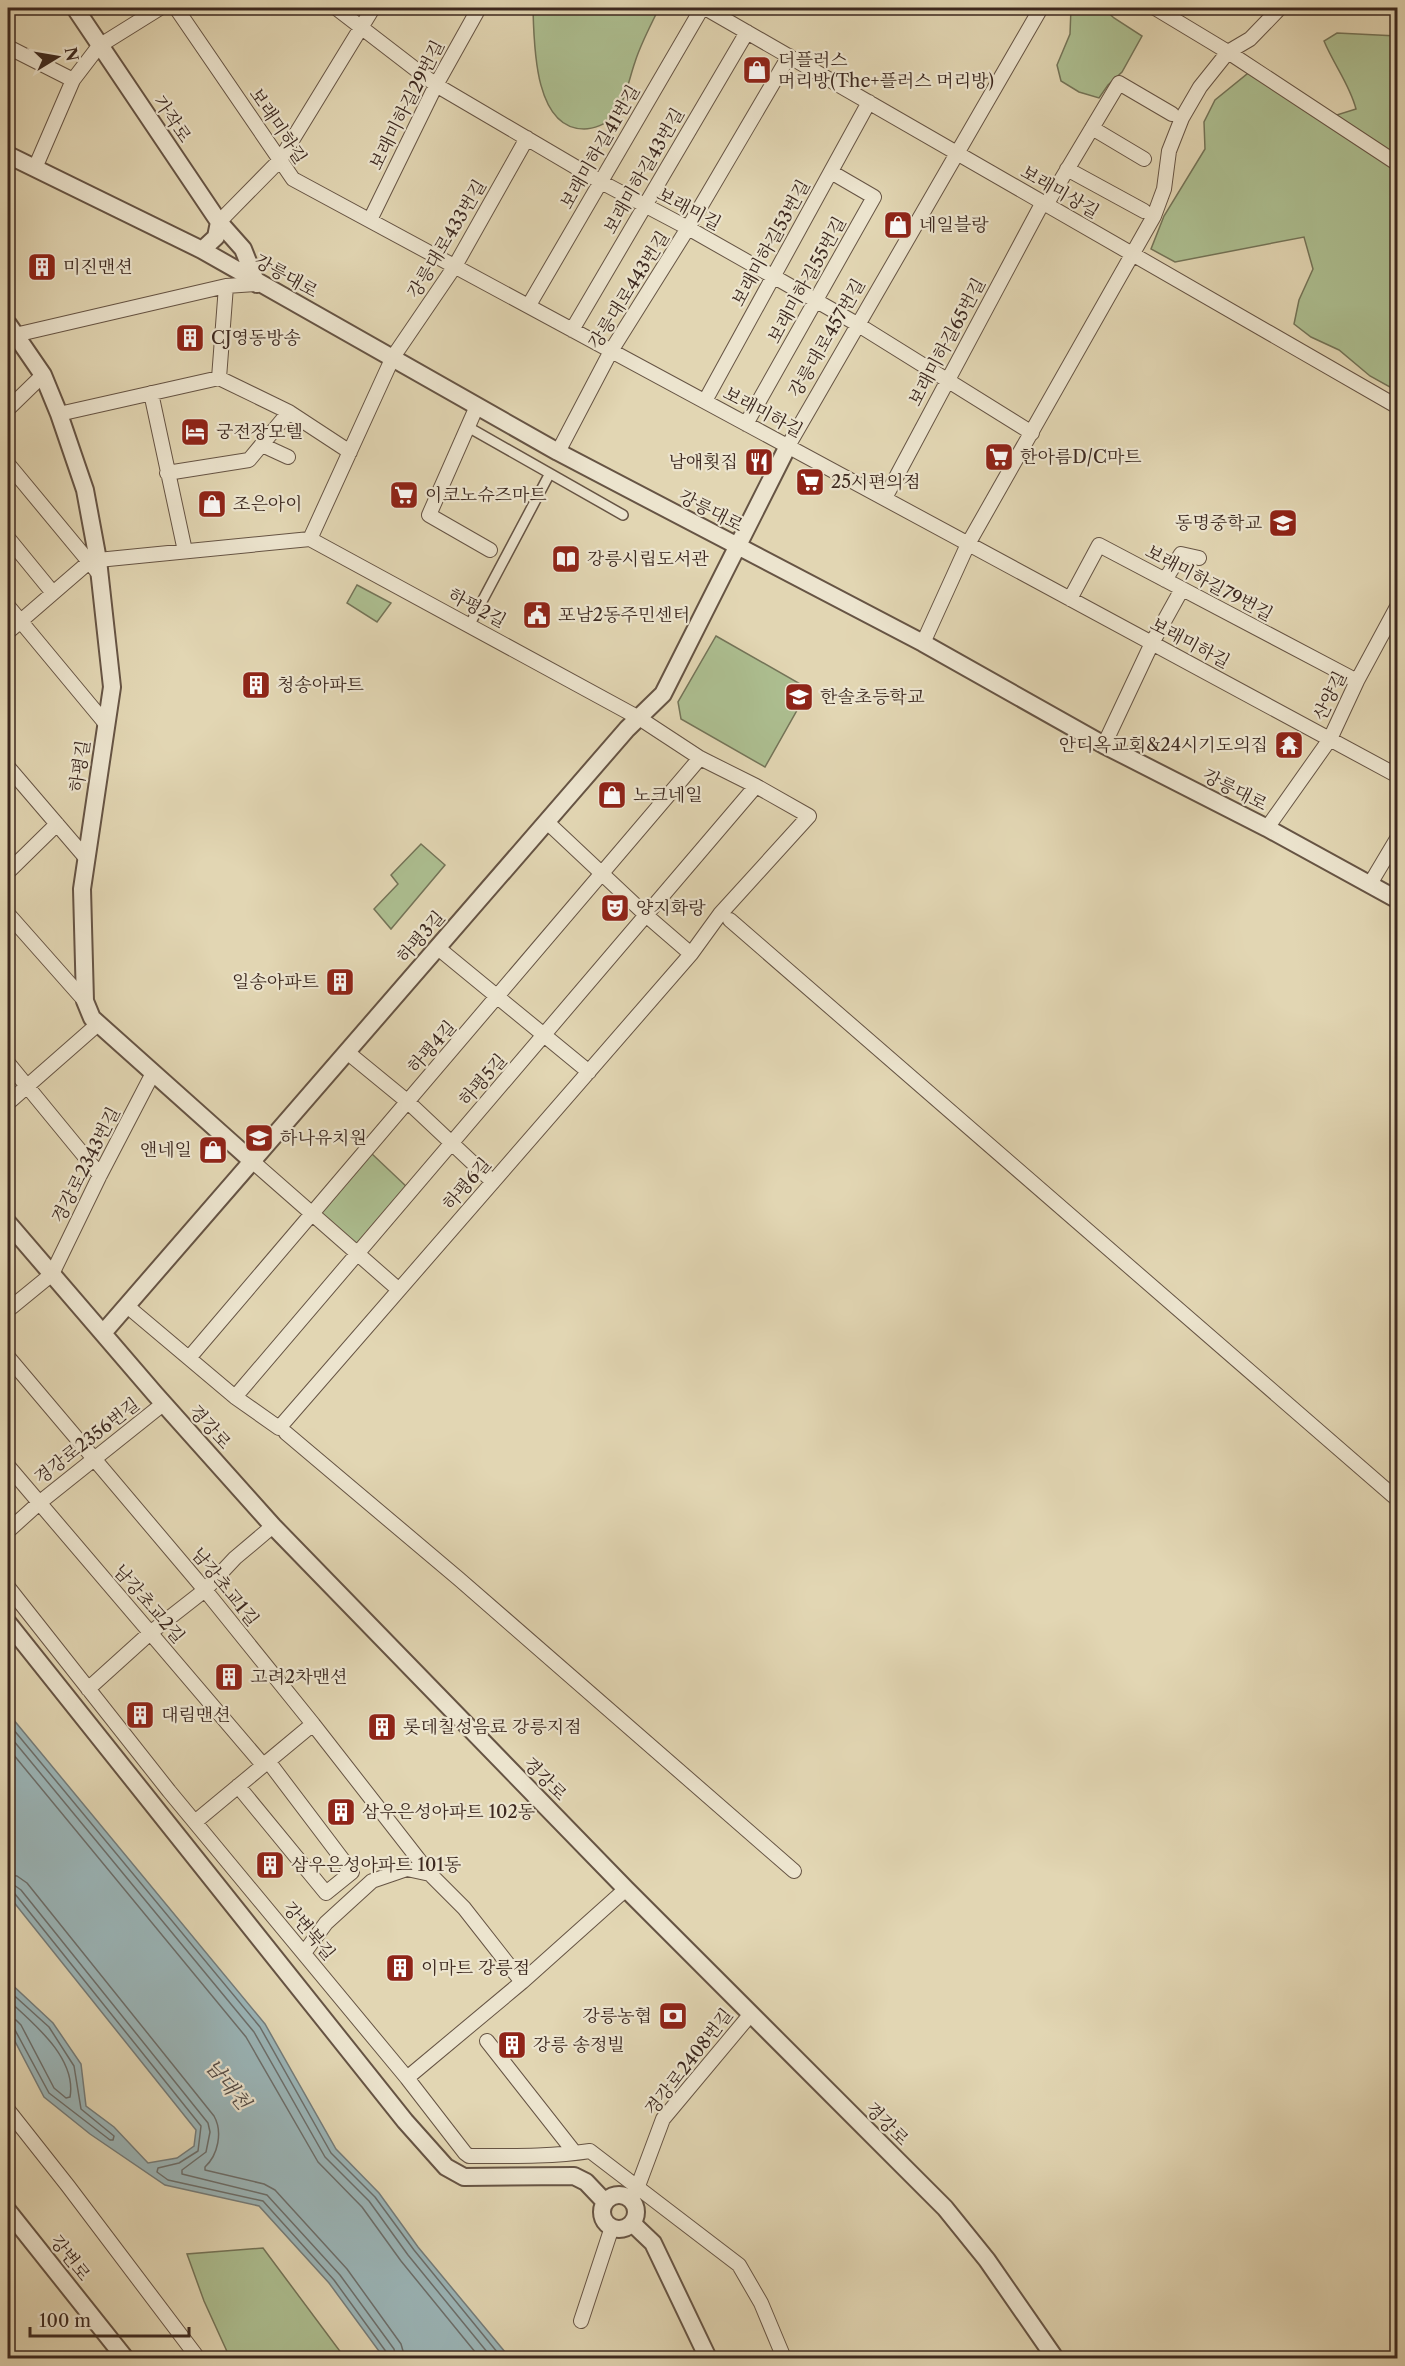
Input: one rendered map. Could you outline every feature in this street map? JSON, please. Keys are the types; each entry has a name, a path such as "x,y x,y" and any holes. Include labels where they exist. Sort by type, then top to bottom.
{"street":[{"name":"가작로","path":"75,8 219,222 243,249 257,284"},
{"path":"35,168 73,80 99,46 160,8"},
{"name":"보래미하길","path":"176,8 293,179 1398,776"},
{"name":"보래미길","path":"336,8 436,85 644,206 688,228 857,324 1032,433"},
{"path":"202,250 216,237 219,222 280,160 373,8"},
{"name":"보래미하길29번길","path":"370,220 436,85 479,8"},
{"name":"보래미상길","path":"704,8 1398,407"},
{"name":"보래미하길41번길","path":"529,305 704,8"},
{"name":"강릉대로457번길","path":"739,547 788,446 1041,8"},
{"path":"1155,8 1228,52 1398,164"},
{"path":"923,643 968,544 1134,255 1154,216 1164,189 1169,151 1182,118 1200,87 1228,52 1250,39 1280,8"},
{"name":"보래미하길43번길","path":"572,330 747,32"},
{"path":"8,47 73,80"},
{"name":"강릉대로443번길","path":"558,452 611,351 688,228 789,56"},
{"name":"보래미하길65번길","path":"885,498 1044,203 1119,83 1172,114"},
{"name":"보래미하길53번길","path":"705,401 869,102"},
{"path":"1092,128 1144,159"},
{"name":"강릉대로433번길","path":"310,539 393,357 455,266 527,138"},
{"name":"강릉대로","path":"8,155 202,250 257,284 393,357 558,452 923,643 1104,745 1267,828 1398,900"},
{"path":"1067,169 1144,211"},
{"name":"보래미하길55번길","path":"746,423 874,197 831,172"},
{"path":"11,329 226,286 257,284"},
{"path":"219,378 226,286"},
{"name":"하평길","path":"11,329 43,375 85,490 112,687 82,889 84,1001"},
{"path":"8,409 43,375"},
{"path":"59,414 219,378 289,412 350,452"},
{"path":"151,393 185,551"},
{"path":"477,406 429,514 490,550"},
{"path":"167,473 249,460 289,412"},
{"path":"468,428 623,515"},
{"path":"262,445 288,457"},
{"path":"8,464 96,566"},
{"path":"470,624 549,475"},
{"path":"8,538 53,593"},
{"path":"8,632 53,593 96,566 185,551 310,539"},
{"name":"하평2길","path":"310,539 470,624 639,718 700,758 809,816"},
{"name":"보래미하길79번길","path":"1070,599 1099,545 1357,681"},
{"name":"하평3길","path":"103,1334 547,822 663,694 739,547"},
{"path":"1165,580 1181,554 1199,558"},
{"path":"1104,745 1152,643 1182,589"},
{"name":"산양길","path":"1267,828 1330,739 1357,681 1398,605"},
{"path":"8,606 106,724"},
{"name":"하평4길","path":"189,1358 700,758"},
{"path":"8,767 86,858"},
{"name":"하평5길","path":"236,1397 756,786"},
{"name":"하평6길","path":"127,1306 236,1397 279,1428 691,954 720,915 809,816"},
{"path":"547,822 602,875 691,954"},
{"path":"8,872 57,824"},
{"path":"1370,884 1398,837"},
{"path":"8,914 84,1001 92,1018 98,1024 399,1290"},
{"path":"730,920 1398,1500"},
{"path":"438,948 589,1072"},
{"path":"8,1103 98,1024"},
{"path":"347,1052 408,1102 493,1182"},
{"path":"8,1063 100,1174"},
{"name":"경강로2343번길","path":"52,1274 100,1174 153,1073"},
{"name":"경강로","path":"8,1223 163,1404 273,1526 750,2015 945,2208 987,2260 1055,2358"},
{"path":"8,1310 52,1274"},
{"name":"남강초교1길","path":"8,1357 205,1590 430,1874 464,1908 522,1982"},
{"name":"경강로2356번길","path":"8,1532 39,1503 163,1404"},
{"path":"286,1433 459,1579 794,1871"},
{"name":"남강초교2길","path":"8,1466 150,1633 266,1763 352,1872 326,1893 238,1786"},
{"path":"88,1689 150,1633 205,1590 235,1558 273,1526"},
{"name":"강변북길","path":"8,1587 195,1822 407,2078 465,2153 469,2156 590,2151 634,2192 740,2265 761,2303 784,2358"},
{"path":"8,1623 405,2121 446,2167 464,2177 574,2176 586,2182 605,2202"},
{"path":"195,1822 313,1724"},
{"path":"304,1953 326,1923 372,1881 407,1869 430,1874"},
{"path":"407,2078 522,1982 626,1889"},
{"name":"경강로2408번길","path":"632,2223 636,2213 634,2192 663,2120 750,2015"},
{"path":"487,2041 575,2153"},
{"path":"8,2110 198,2358"},
{"path":"634,2192 625,2196 614,2195 605,2202 604,2219 612,2227 623,2229 632,2223 653,2243 708,2358"},
{"name":"강변로","path":"8,2211 125,2358"},
{"path":"581,2321 612,2227"}],"green space":[{"path":"533,8 659,8 640,48 621,105 607,122 584,129 567,125 555,115 546,100 540,82 534,42"},
{"path":"1071,8 1104,9 1142,36 1122,72 1108,85 1099,98 1079,92 1061,81 1057,65 1070,34"},
{"path":"1337,33 1397,36 1397,391 1370,376 1339,350 1311,337 1294,324 1299,300 1313,269 1304,237 1175,262 1151,249 1164,216 1205,149 1204,122 1215,100 1252,70 1321,120 1356,109 1350,92 1324,41"},
{"path":"357,585 391,603 377,622 347,603"},
{"path":"716,636 809,689 765,767 681,719 678,702"},
{"path":"421,844 445,865 391,929 374,909 398,884 391,875"},
{"path":"371,1153 408,1188 358,1247 318,1214"},
{"path":"263,2248 345,2358 230,2358 204,2301 187,2254"}],"water":[{"name":"남대천","path":"8,1713 265,2024 336,2149 379,2193 418,2247 510,2358 384,2358 329,2283 259,2206 165,2185 90,2134 44,2097 8,2028 8,1981 53,2023 81,2064 86,2106 114,2127 148,2163 177,2158 194,2146 196,2130 8,1895"}],"place":[{"name":"더플러스 머리방(The+플러스 머리방)","path":"757,70"},
{"name":"네일블랑","path":"898,225"},
{"name":"미진맨션","path":"42,267"},
{"name":"CJ영동방송","path":"190,338"},
{"name":"궁전장모텔","path":"195,432"},
{"name":"한아름D/C마트","path":"999,457"},
{"name":"남애횟집","path":"759,462"},
{"name":"25시편의점","path":"810,482"},
{"name":"이코노슈즈마트","path":"404,495"},
{"name":"조은아이","path":"212,504"},
{"name":"동명중학교","path":"1283,523"},
{"name":"강릉시립도서관","path":"566,559"},
{"name":"포남2동주민센터","path":"537,615"},
{"name":"청송아파트","path":"256,685"},
{"name":"한솔초등학교","path":"799,697"},
{"name":"안디옥교회&24시기도의집","path":"1289,745"},
{"name":"노크네일","path":"612,795"},
{"name":"양지화랑","path":"615,908"},
{"name":"일송아파트","path":"340,982"},
{"name":"하나유치원","path":"259,1138"},
{"name":"앤네일","path":"213,1150"},
{"name":"고려2차맨션","path":"229,1677"},
{"name":"대림맨션","path":"140,1715"},
{"name":"롯데칠성음료 강릉지점","path":"382,1727"},
{"name":"삼우은성아파트 102동","path":"341,1812"},
{"name":"삼우은성아파트 101동","path":"270,1865"},
{"name":"이마트 강릉점","path":"400,1968"},
{"name":"강릉농협","path":"673,2016"},
{"name":"강릉 송정빌","path":"512,2045"}]}
